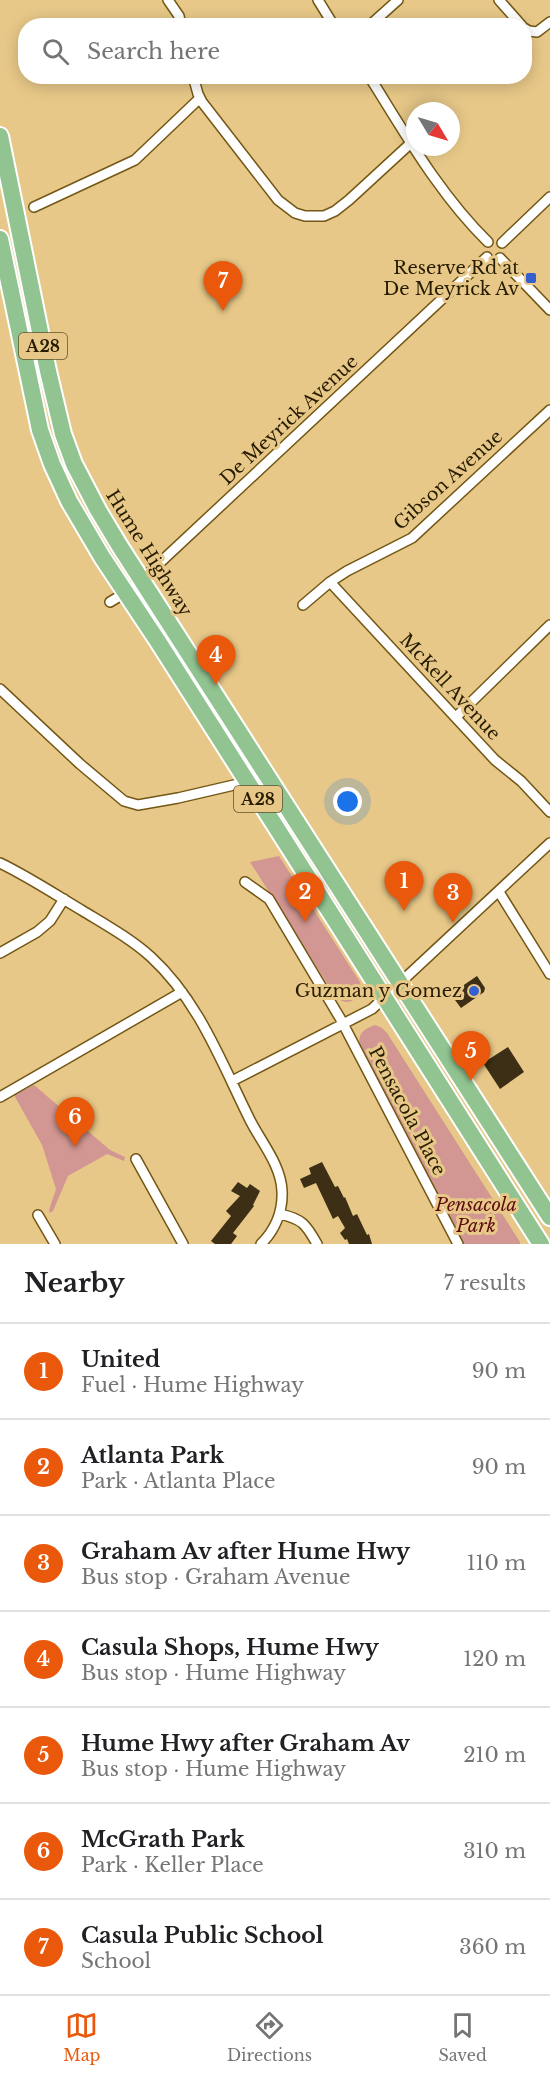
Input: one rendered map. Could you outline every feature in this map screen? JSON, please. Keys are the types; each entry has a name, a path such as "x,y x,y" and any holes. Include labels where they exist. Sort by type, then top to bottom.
{"highway":[{"name":"Hume Highway","path":"0,136 48,371 63,434 74,464 98,510 141,580 550,1217"},
{"name":"A28","path":"0,239 40,430 69,501 125,593 541,1244"}],"street":[{"path":"168,0 179,18"},
{"path":"318,0 329,18"},
{"path":"378,18 398,0"},
{"path":"499,0 515,18"},
{"path":"532,31 537,32 550,22"},
{"path":"196,84 200,98 278,200 295,213 305,216 324,216 335,211 406,148"},
{"path":"374,84 406,135"},
{"path":"34,207 135,160 200,98"},
{"path":"420,156 454,205 488,242"},
{"path":"502,243 550,197"},
{"path":"493,240 502,243 504,252 500,258 492,260 487,257 484,251 488,242 493,240"},
{"name":"De Meyrick Avenue","path":"110,602 141,580 487,257"},
{"path":"500,258 550,310"},
{"name":"Gibson Avenue","path":"303,605 347,571 412,538 550,410"},
{"name":"McKell Avenue","path":"330,582 495,759 521,781 550,812"},
{"path":"457,716 550,625"},
{"path":"0,689 80,764 124,801 131,804 138,805 178,798 247,782 264,770"},
{"path":"232,1081 372,1009 550,843"},
{"path":"0,863 64,899 141,949 168,974 182,992 205,1029 275,1166 282,1189 280,1214 269,1236 261,1244"},
{"name":"Pensacola Place","path":"245,882 269,899 343,1024 458,1244"},
{"path":"499,892 550,974"},
{"path":"0,954 37,932 50,921 64,899"},
{"path":"0,1097 182,992"},
{"path":"136,1159 183,1244"},
{"path":"280,1214 297,1218 309,1229 317,1244"},
{"path":"38,1215 55,1244"}],"green space":[{"path":"279,856 360,982 357,997 349,1002 344,1002 335,996 250,862"},
{"name":"Pensacola Park","path":"375,1025 387,1033 520,1244 464,1244 360,1046 362,1032"},
{"path":"34,1085 110,1150 125,1157 124,1161 107,1154 68,1176 53,1211 50,1213 56,1189 42,1145 14,1095"}],"building":[{"path":"477,976 485,988 484,992 461,1008 455,1000 459,997 455,991"},
{"path":"508,1047 524,1072 500,1089 483,1063"},
{"path":"322,1162 335,1187 338,1186 345,1197 353,1216 357,1214 372,1244 349,1244 340,1233 345,1228 338,1216 333,1219 316,1183 304,1188 300,1179 311,1174 309,1168"},
{"path":"238,1182 247,1188 250,1184 260,1191 254,1206 233,1233 237,1236 231,1244 215,1244 211,1241 231,1216 226,1211 240,1196 231,1191"}],"place":[{"name":"Reserve Rd at De Meyrick Av","path":"531,278"},
{"name":"Casula Public School","path":"223,311"},
{"name":"Casula Shops, Hume Hwy","path":"216,685"},
{"name":"United","path":"404,911"},
{"name":"Atlanta Park","path":"305,922"},
{"name":"Graham Av after Hume Hwy","path":"453,923"},
{"name":"Guzman y Gomez","path":"474,991"},
{"name":"Hume Hwy after Graham Av","path":"471,1081"},
{"name":"McGrath Park","path":"75,1147"}]}
